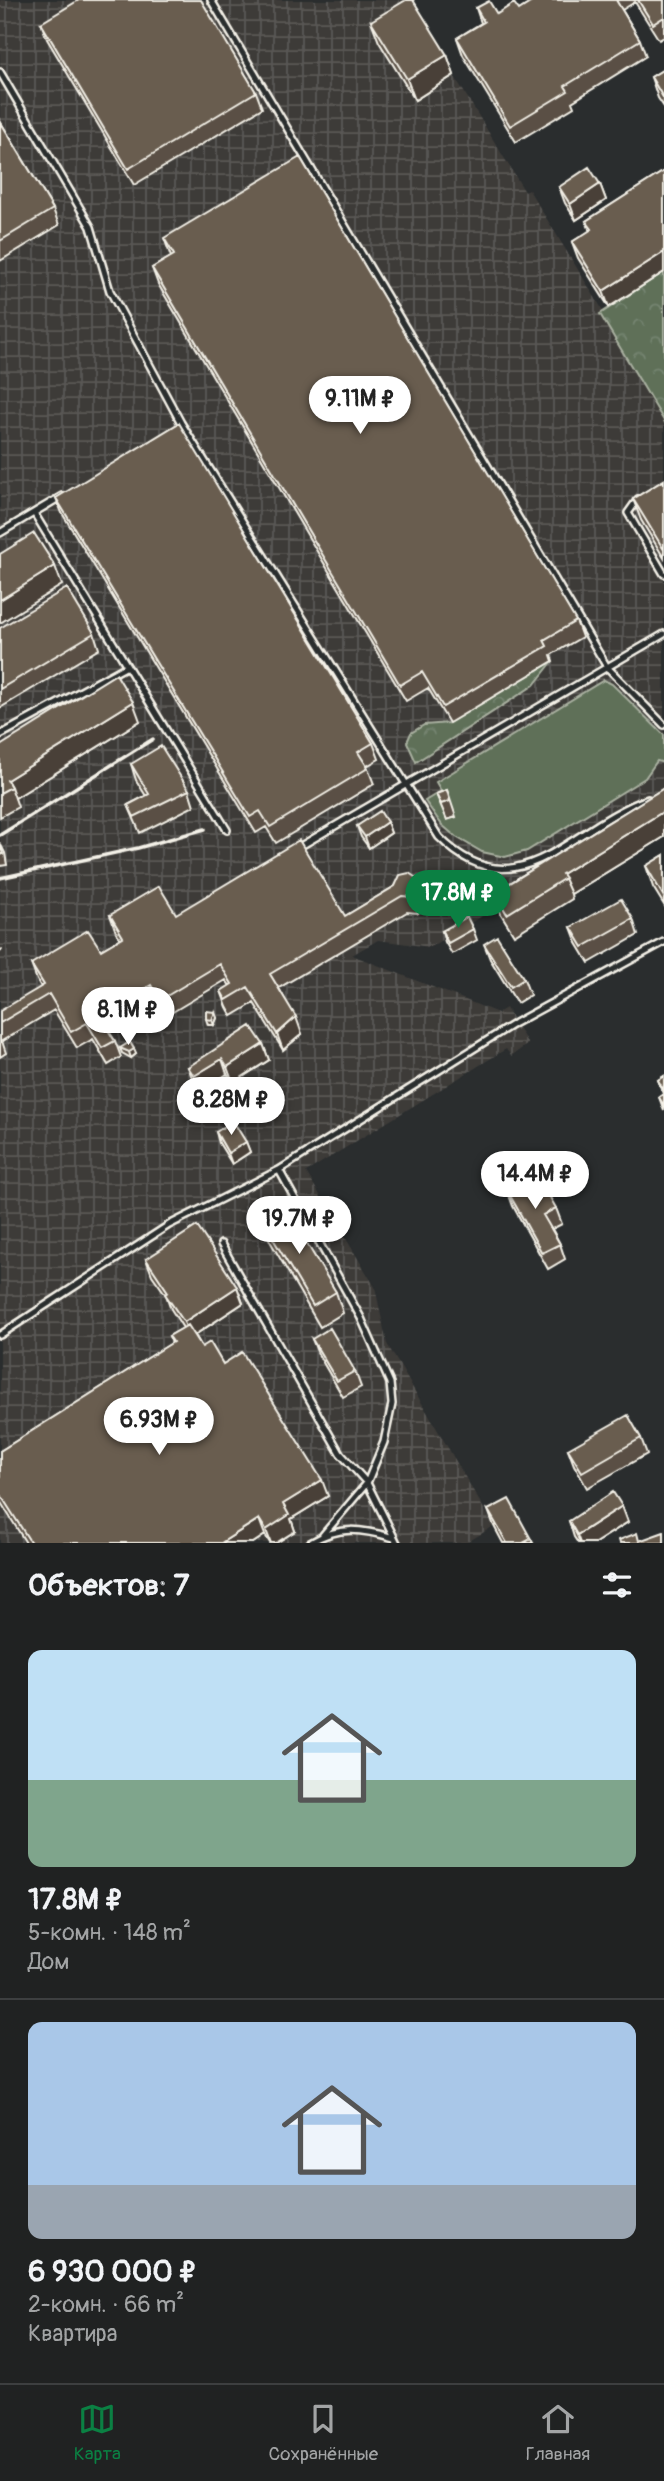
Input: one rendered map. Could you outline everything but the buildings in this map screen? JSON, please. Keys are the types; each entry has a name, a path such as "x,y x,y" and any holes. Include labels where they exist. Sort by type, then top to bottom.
{"lane":[{"path":"211,0 607,667 664,724"},
{"path":"0,72 91,227 110,291 181,423 431,827 449,847 471,862 502,871 530,864 621,810 660,795"},
{"path":"169,430 181,423"},
{"path":"0,533 68,492"},
{"path":"642,494 628,513 664,574"},
{"path":"34,513 227,830"},
{"path":"299,847 406,787 664,634"},
{"path":"0,735 127,666"},
{"path":"0,1335 169,1225 279,1170 515,1023 664,942"},
{"path":"279,1170 361,1318 390,1383 392,1404 376,1467 324,1535"},
{"path":"221,1244 340,1453 366,1483 396,1541"},
{"path":"310,1543 346,1528 396,1541"}],"shaded area":[{"path":"0,0 404,0 419,18 525,192 529,190 604,312 600,314 664,421 664,808 430,947 378,940 352,955 498,1013 506,1008 528,1044 511,1056 506,1049 306,1172 375,1287 387,1344 494,1526 466,1543 0,1543"}],"green space":[{"path":"664,272 664,421 600,314"},
{"path":"553,661 534,685 416,762 407,742 411,733 424,725 449,723"},
{"path":"604,680 612,684 664,735 664,763 657,761 645,778 527,851 505,857 482,852 456,837 442,825 425,801 441,791 436,782"}],"railway":[{"path":"0,835 153,739"},
{"path":"0,878 138,848 205,829"}]}
